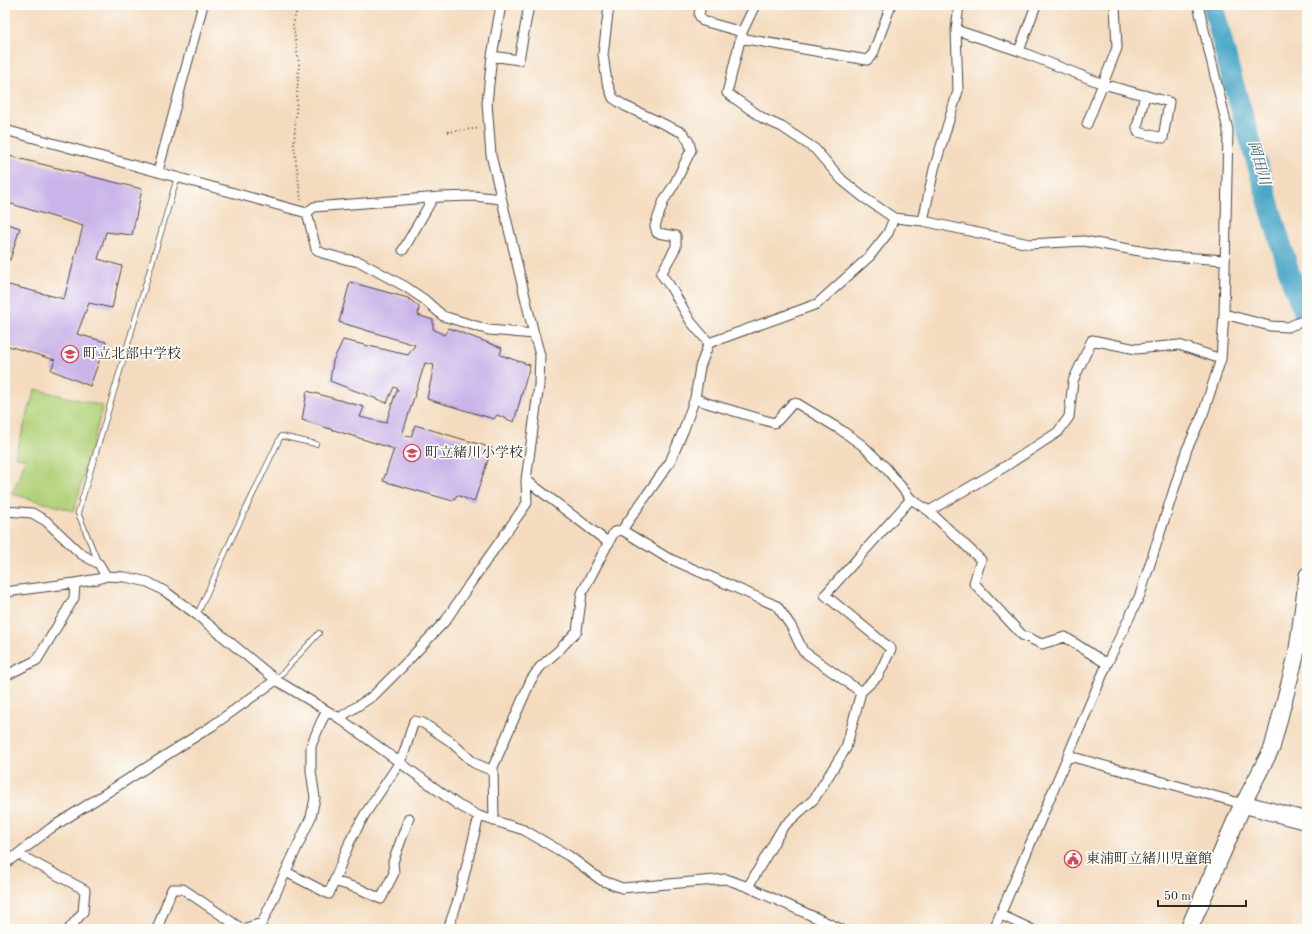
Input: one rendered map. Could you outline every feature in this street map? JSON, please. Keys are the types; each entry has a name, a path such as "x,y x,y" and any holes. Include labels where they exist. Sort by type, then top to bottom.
{"highway":[{"path":"1189,929 1243,804 1307,821"}],"main road":[{"path":"1243,804 1272,748 1296,656 1307,575"}],"street":[{"path":"158,171 203,5"},
{"path":"339,718 373,696 446,620 475,576 527,503 526,480 538,385 540,355 491,155 488,103 492,56 501,5"},
{"path":"492,56 519,60 529,5"},
{"path":"609,5 603,55 608,82 613,98 625,106 684,133 689,142 690,150 674,185 664,200 654,226 657,233 676,236 676,247 661,274 670,286 691,322 709,343"},
{"path":"701,5 699,15 703,20 741,35 867,60 873,54 891,5"},
{"path":"755,5 741,35 727,93 764,118 782,127 815,149 842,180 863,197 894,218 923,221 1029,244 1084,241 1168,256 1224,260"},
{"path":"923,221 934,169 958,91 956,30 959,5"},
{"path":"1019,51 1036,5"},
{"path":"1087,124 1117,48 1115,5"},
{"path":"994,929 1107,664 1140,595 1187,449 1203,414 1221,359 1224,314 1228,130 1198,5"},
{"path":"956,30 1019,51 1103,84 1145,95 1169,102 1163,138 1138,132 1137,127 1145,95"},
{"path":"5,130 158,171 177,178 307,212 316,249 322,253 360,262 406,287 425,300 443,316 489,330 534,334"},
{"path":"309,211 314,207 433,198 474,196 501,199"},
{"path":"402,250 433,198"},
{"path":"494,821 493,767 531,680 540,667 577,631 582,594 614,532 622,530 670,462 695,398 700,367 709,343 817,304 869,257 888,233 894,218"},
{"path":"1224,314 1270,326 1288,327 1307,319"},
{"path":"929,511 1006,466 1058,432 1069,417 1073,381 1092,340 1136,349 1179,345 1221,359"},
{"path":"695,398 707,403 774,422 778,420 793,403 798,404 841,430 862,445 886,468 911,499 929,511 981,560 974,583 1022,635 1042,644 1066,637 1107,664"},
{"path":"526,480 609,543"},
{"path":"748,888 783,827 814,799 846,748 861,692 878,676 891,649 825,596 911,499"},
{"path":"5,512 32,513 46,521 81,554 99,564 106,576"},
{"path":"622,530 666,557 777,606 791,626 802,651 861,692"},
{"path":"5,592 75,583 106,576 125,576 148,582 166,592 197,615 276,680 339,718 458,805 479,816 524,830 569,856 601,880 622,888 726,879 841,929"},
{"path":"5,676 37,660 74,598 75,583"},
{"path":"5,864 50,828 212,726 276,680"},
{"path":"157,929 172,889 183,889 243,929 262,923 310,817 315,798 311,771 311,746 327,711"},
{"path":"286,872 329,894 354,834 374,799 400,762 414,720 422,723 450,741 474,763 493,771"},
{"path":"1068,756 1243,804"},
{"path":"448,929 458,900 479,816"},
{"path":"334,881 360,889 381,899 394,873 393,862 409,818"},
{"path":"18,854 85,890 83,912 69,929"},
{"path":"1001,915 1031,929"}],"lane":[{"path":"99,564 78,513 177,178"},
{"path":"197,615 281,436 316,444"},
{"path":"276,680 319,633"}],"path":[{"path":"5,14 8,5"},
{"path":"298,5 293,25 299,64 294,145 301,200 309,211"},
{"path":"448,132 489,126"}],"green space":[{"path":"35,389 103,406 74,511 12,494 26,459 15,457"}],"building":[{"path":"5,155 142,189 132,235 106,232 98,259 122,266 112,308 89,303 77,334 106,342 90,386 51,370 55,360 5,345 5,284 64,299 83,226 5,202"},
{"path":"5,223 20,228 10,260 5,259"},
{"path":"350,282 408,298 419,307 418,315 433,320 433,329 444,335 449,328 502,348 500,355 530,365 514,422 497,415 494,419 427,399 434,365 425,363 402,435 411,437 415,425 492,448 474,502 457,495 453,501 383,481 394,449 302,420 307,391 364,407 360,417 386,423 398,389 394,387 387,403 330,381 333,361 343,340 408,355 415,345 339,322"}],"waterway":[{"name":"岡田川","path":"1213,5 1230,72 1292,282 1307,319"}],"place":[{"name":"町立北部中学校","path":"70,354"},
{"name":"町立緒川小学校","path":"412,453"},
{"name":"東浦町立緒川児童館","path":"1073,859"}]}
